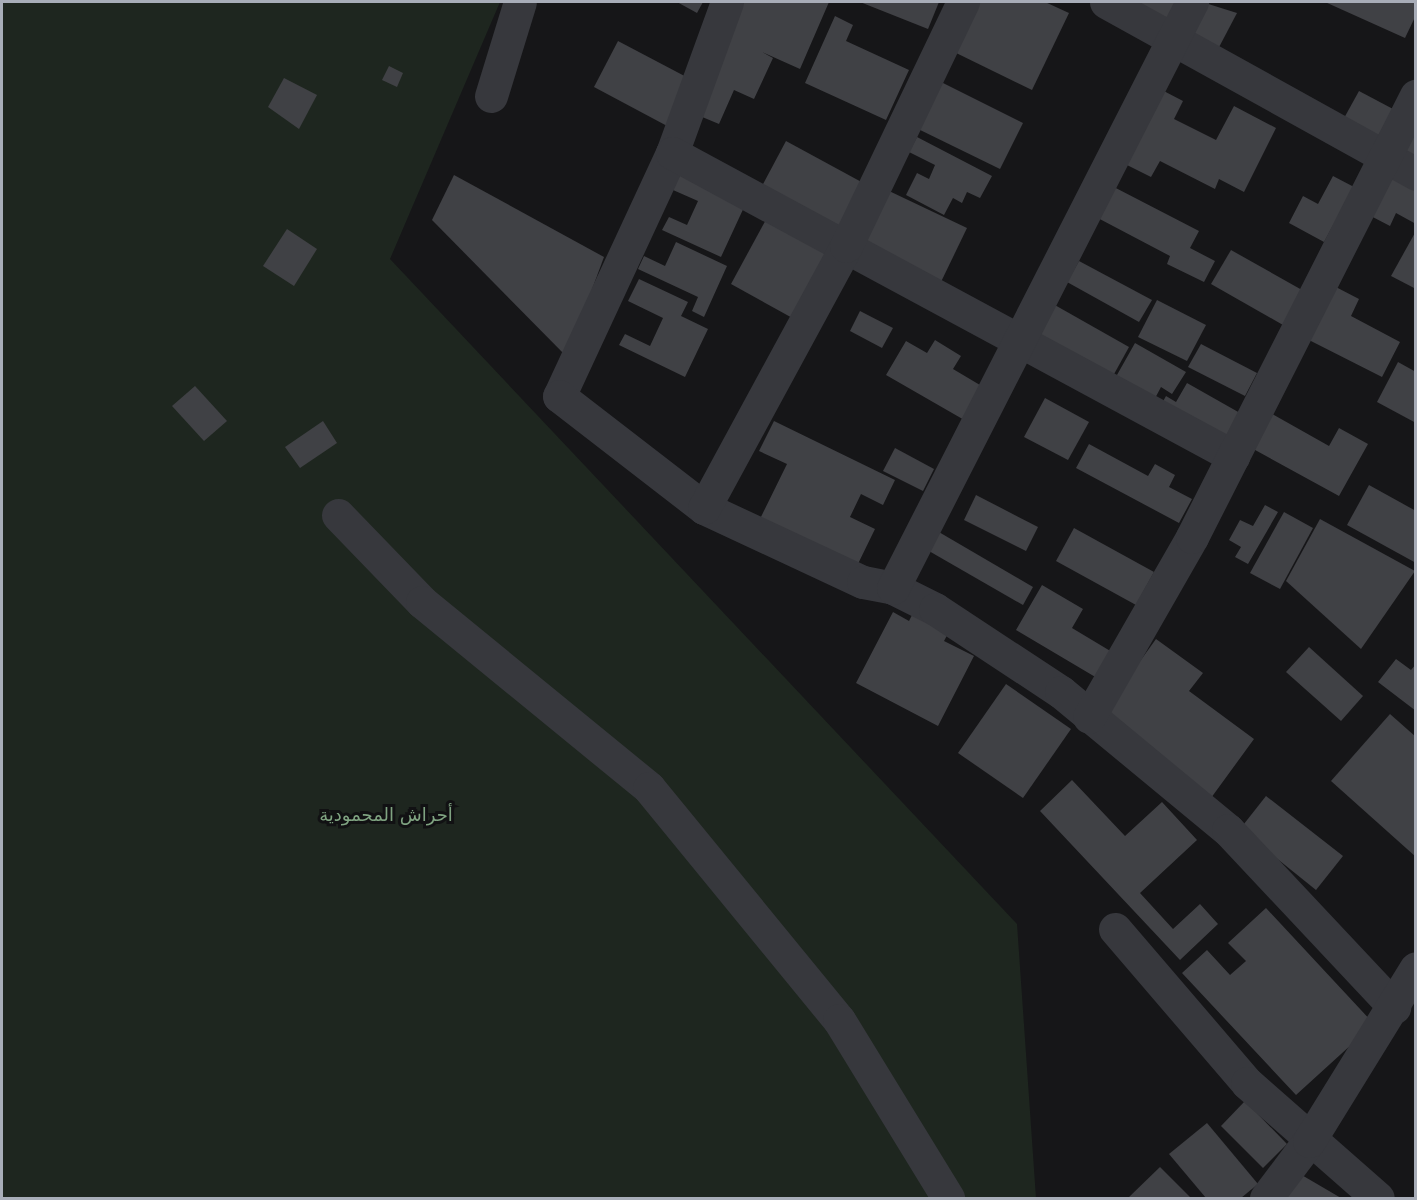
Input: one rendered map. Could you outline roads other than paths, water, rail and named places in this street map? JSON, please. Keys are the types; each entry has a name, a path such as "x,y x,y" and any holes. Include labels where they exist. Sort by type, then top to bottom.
{"street":[{"path":"491,96 520,2"},
{"path":"727,2 672,153 559,396 704,508 862,582 893,588 935,609 1061,692 1228,830 1394,1007"},
{"path":"704,508 846,246 963,2"},
{"path":"1106,2 1384,154 1416,174"},
{"path":"893,588 1015,342 1192,2"},
{"path":"1089,717 1233,456 1384,154 1416,96"},
{"path":"672,153 846,246 1015,342 1233,456"},
{"path":"338,515 422,603 649,788 839,1020 948,1198"},
{"path":"1115,929 1246,1083 1309,1141 1378,1198"},
{"path":"1266,1198 1309,1141 1394,1007 1416,968"}],"park label":[{"name":"أحراش المحمودية","path":"386,815"}]}
